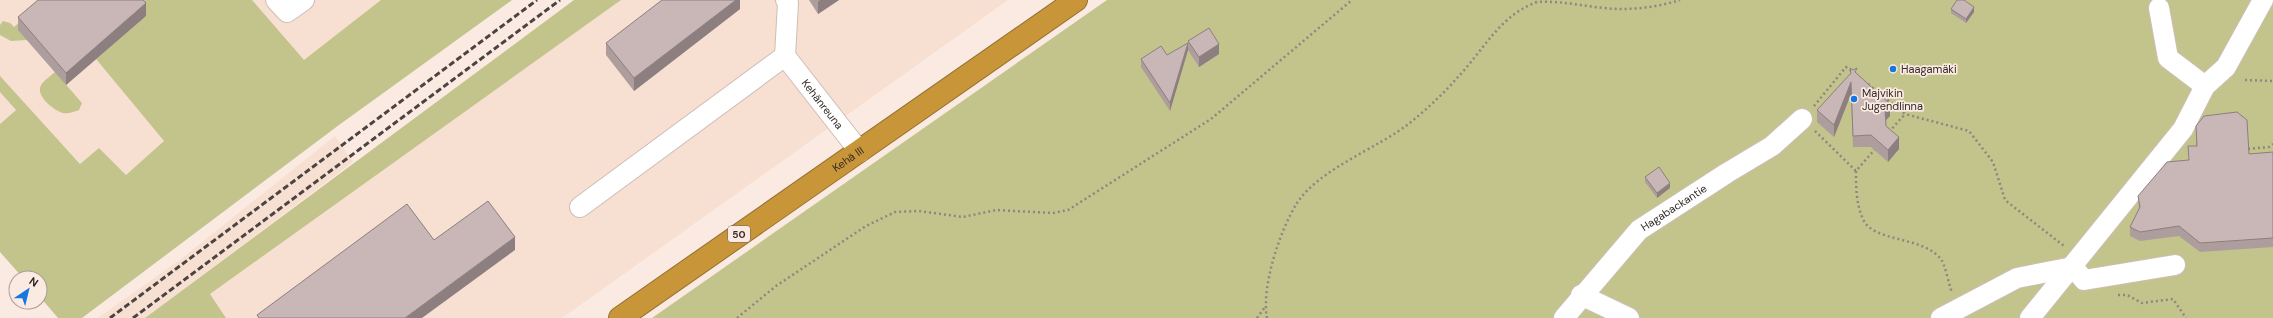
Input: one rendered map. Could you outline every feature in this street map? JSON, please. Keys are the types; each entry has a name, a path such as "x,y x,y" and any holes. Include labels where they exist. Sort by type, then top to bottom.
{"highway":[{"name":"Kehä III","path":"620,318 1076,0"}],"street":[{"path":"276,0 286,12 304,0"},
{"path":"580,207 785,56 788,3 786,0"},
{"path":"2030,318 2182,129 2206,86 2226,67 2263,0"},
{"path":"2159,8 2168,58 2206,86"},
{"name":"Kehänreuna","path":"785,56 860,152"},
{"name":"Hagabackantie","path":"1564,318 1581,295 1639,230 1727,173 1772,146 1802,119"},
{"path":"2076,262 2084,280 2175,265"},
{"path":"1955,316 2017,278 2076,262"},
{"path":"1581,295 1629,318"}],"path":[{"path":"737,318 783,282 866,226 895,212 919,211 963,217 996,210 1053,213 1068,210 1211,119 1352,0"},
{"path":"1267,318 1265,307 1274,257 1282,229 1297,202 1315,183 1411,122 1458,78 1484,43 1511,16 1538,2 1562,0 1620,9 1659,6 1680,0"},
{"path":"1856,171 1802,119 1846,67 1858,76"},
{"path":"2245,80 2273,81"},
{"path":"1864,81 1905,114 1969,131 1993,162 2005,200 2076,262"},
{"path":"1885,137 1905,114"},
{"path":"1880,142 1856,171 1857,197 1863,221 1881,235 1920,244 1941,258 1955,316"},
{"path":"2248,149 2269,147 2273,144"},
{"path":"2113,294 2127,295 2142,303 2173,299 2186,318"},
{"path":"1257,318 1265,307"}],"shaded area":[{"path":"0,0 132,0 146,16 96,59 164,141 126,175 99,148 81,164 23,103 0,124"},
{"path":"237,0 466,0 328,111"},
{"path":"621,0 1008,0 562,318 226,318 210,294"},
{"path":"335,136 353,162 145,318 98,318 181,259"}],"green space":[{"path":"46,0 18,29 27,40 11,41 0,35 0,25 3,21 10,23 14,27"},
{"path":"132,0 252,0 304,60 381,0 512,0 339,125 82,318 58,318 48,306 48,270 16,270 0,252 0,124 16,110 0,92 0,76 80,164 99,148 126,175 164,141 96,59 146,16"},
{"path":"574,0 621,0 210,294 226,318 145,318"},
{"path":"1107,0 2273,0 2273,318 652,318"},
{"path":"55,72 82,103 79,110 71,113 63,113 52,107 44,100 40,92 40,88 44,81"}],"building":[{"path":"38,0 143,0 146,3 66,73 18,17"},
{"path":"662,0 736,0 634,78 606,43"},
{"path":"1957,0 1964,0 1974,7 1966,19 1951,9"},
{"path":"1209,28 1219,44 1199,57 1188,41"},
{"path":"1188,43 1170,103 1141,59 1161,46 1167,55"},
{"path":"1850,68 1853,70 1857,68 1855,72 1890,104 1885,110 1886,126 1899,137 1888,150 1871,135 1853,136 1851,82 1834,125 1817,110 1851,73"},
{"path":"2237,112 2247,120 2249,154 2273,152 2273,238 2200,243 2179,226 2140,232 2130,227 2140,207 2138,196 2167,162 2189,160 2188,146 2197,146 2196,126 2204,116"},
{"path":"1659,167 1670,183 1657,193 1645,177"},
{"path":"488,201 515,237 405,318 259,318 257,315 407,204 434,240"}],"railway":[{"path":"110,318 537,0"},
{"path":"133,318 560,0"}],"place":[{"name":"Haagamäki","path":"1893,69"},
{"name":"Majvikin Jugendlinna","path":"1854,99"}]}
